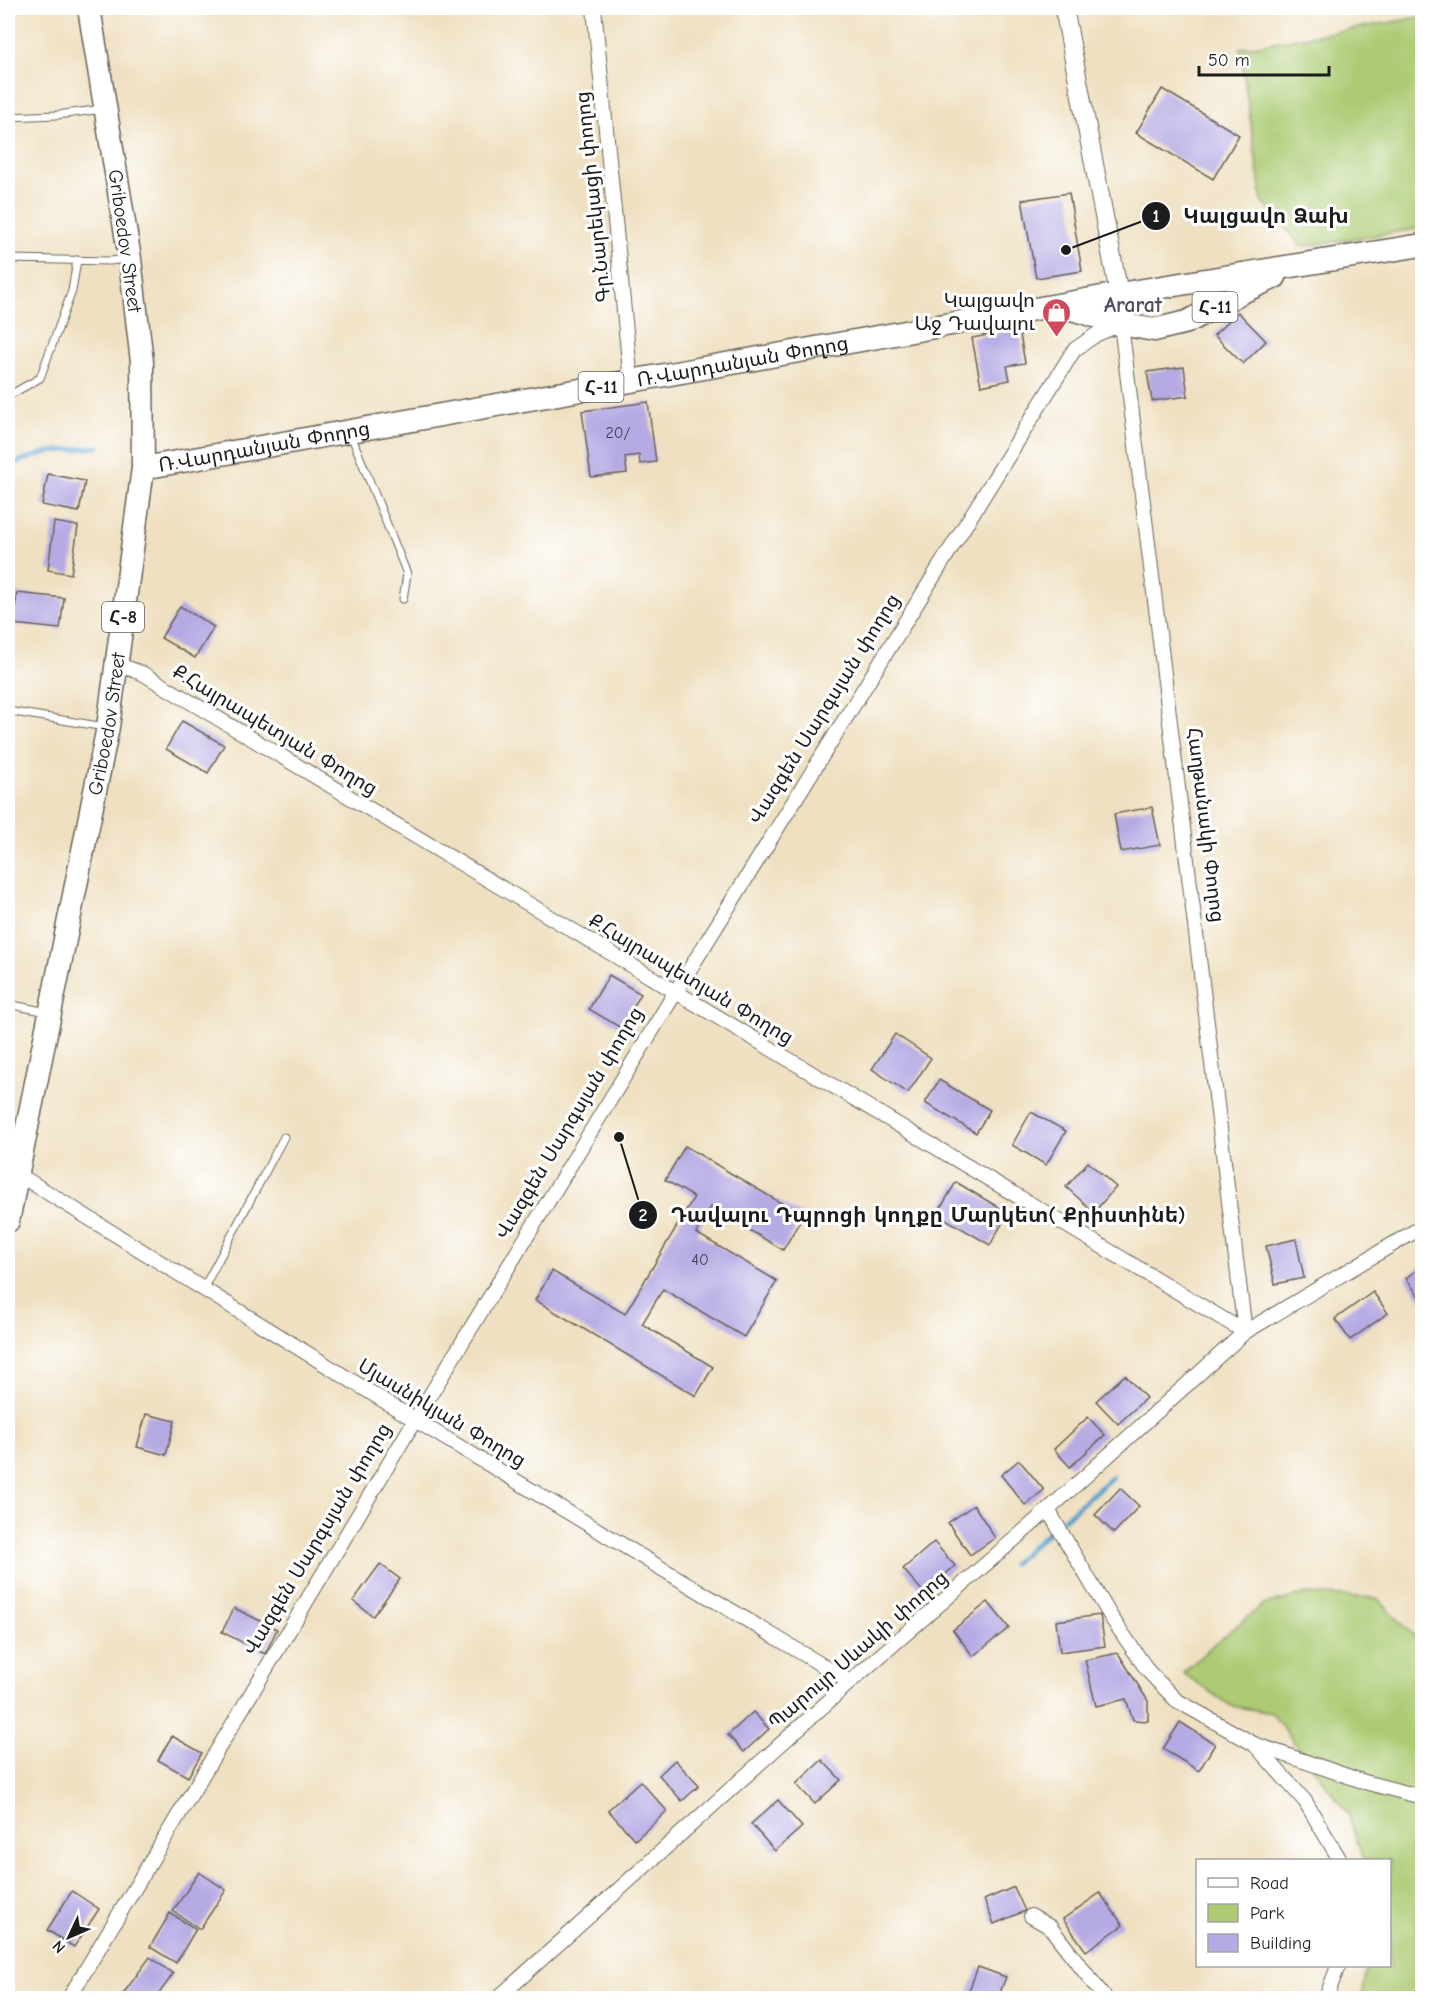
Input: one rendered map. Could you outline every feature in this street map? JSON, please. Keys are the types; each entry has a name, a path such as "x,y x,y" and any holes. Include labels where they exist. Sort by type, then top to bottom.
{"main road":[{"name":"Griboedov Street","path":"8,1221 108,727 143,468 142,362 130,259 89,8"},
{"name":"Հ-11","path":"1059,306 1119,294 1422,245"},
{"name":"Հ-11","path":"1059,306 1121,324 1154,330 1187,322 1242,292 1304,265"},
{"name":"Ռ.Վարդանյան Փողոց","path":"143,468 1059,306"}],"street":[{"name":"Գր.Նարեկացի փողոց","path":"594,8 631,382"},
{"path":"1064,8 1119,294 1121,324"},
{"name":"Վազգեն Սարգսյան փողոց","path":"69,1998 415,1420 675,993 1074,350 1097,334 1121,324"},
{"name":"Հաղթանակի Փողոց","path":"1121,324 1245,1332"},
{"name":"Ք.Հայրապետյան Փողոց","path":"116,664 142,673 1245,1332"},
{"name":"Մյասնիկյան Փողոց","path":"16,1173 415,1420 850,1682"},
{"name":"Պարույր Սևակի փողոց","path":"498,1998 1245,1332 1422,1227"},
{"path":"1048,1510 1111,1617 1148,1671 1176,1700 1254,1744 1368,1783 1422,1797"},
{"path":"1254,1744 1305,1801 1339,1859"},
{"path":"1031,1916 1050,1927 1105,1998"},
{"path":"1326,1998 1337,1967"}],"lane":[{"path":"8,117 57,115 105,109"},
{"path":"8,259 110,261 130,259"},
{"path":"8,396 40,378 72,291 77,261"},
{"path":"350,432 407,574 403,599"},
{"path":"8,711 108,727"},
{"path":"8,1004 49,1012"},
{"path":"203,1289 285,1137"}],"green space":[{"path":"1422,17 1422,228 1302,247 1262,201 1240,48"},
{"path":"1307,1594 1377,1598 1422,1644 1422,1998 1362,1998 1367,1967 1391,1967 1391,1859 1363,1859 1348,1814 1272,1713 1231,1706 1183,1673 1215,1643 1263,1605"}],"building":[{"path":"1162,89 1239,135 1213,179 1136,133"},
{"path":"1069,193 1082,271 1036,278 1022,200"},
{"path":"1238,312 1266,341 1243,364 1214,335"},
{"path":"1019,329 1025,363 1007,366 1010,380 981,386 972,338"},
{"path":"1184,367 1188,396 1152,401 1147,372"},
{"path":"648,402 656,462 640,464 639,455 625,457 627,473 591,477 582,411"},
{"path":"48,474 85,481 79,512 42,505"},
{"path":"54,522 78,526 71,574 48,570"},
{"path":"17,593 64,598 60,629 13,624"},
{"path":"180,606 214,627 195,658 161,638"},
{"path":"182,721 224,745 208,773 166,749"},
{"path":"1152,807 1160,845 1121,852 1114,814"},
{"path":"609,975 641,994 621,1028 589,1009"},
{"path":"895,1034 931,1058 908,1093 872,1069"},
{"path":"939,1080 990,1110 976,1133 925,1103"},
{"path":"1031,1112 1066,1131 1046,1165 1012,1145"},
{"path":"685,1146 803,1216 783,1250 711,1207 696,1233 777,1281 744,1337 663,1289 642,1324 713,1367 696,1396 535,1300 552,1271 625,1314 694,1197 665,1180"},
{"path":"1088,1162 1116,1187 1094,1212 1066,1187"},
{"path":"956,1182 1008,1213 990,1245 937,1214"},
{"path":"1296,1239 1304,1278 1275,1284 1266,1246"},
{"path":"1422,1266 1422,1301 1406,1278"},
{"path":"1373,1292 1388,1313 1350,1340 1335,1319"},
{"path":"1125,1375 1146,1398 1118,1424 1096,1401"},
{"path":"146,1414 175,1421 166,1455 137,1447"},
{"path":"1088,1417 1105,1435 1070,1467 1054,1449"},
{"path":"1019,1460 1044,1490 1025,1505 1001,1475"},
{"path":"1120,1488 1139,1506 1114,1533 1095,1515"},
{"path":"974,1505 995,1538 970,1555 948,1523"},
{"path":"934,1542 955,1566 924,1593 903,1569"},
{"path":"380,1564 400,1579 373,1616 353,1601"},
{"path":"988,1602 1009,1628 973,1656 953,1630"},
{"path":"234,1608 277,1629 265,1654 222,1632"},
{"path":"1100,1615 1105,1646 1060,1652 1056,1621"},
{"path":"1118,1653 1148,1701 1148,1721 1133,1720 1126,1699 1096,1706 1085,1660"},
{"path":"753,1712 769,1729 744,1752 728,1735"},
{"path":"1180,1722 1215,1744 1199,1771 1163,1749"},
{"path":"172,1736 202,1753 188,1777 158,1760"},
{"path":"675,1760 699,1786 682,1801 659,1775"},
{"path":"822,1760 841,1780 815,1804 796,1784"},
{"path":"640,1781 667,1811 635,1840 608,1810"},
{"path":"778,1800 802,1827 775,1851 751,1824"},
{"path":"199,1872 226,1890 200,1929 173,1911"},
{"path":"1014,1887 1025,1911 994,1924 984,1900"},
{"path":"72,1891 99,1909 74,1947 47,1930"},
{"path":"1100,1893 1123,1925 1086,1951 1063,1919"},
{"path":"170,1913 196,1929 176,1963 150,1947"},
{"path":"150,1957 173,1974 156,1998 120,1998"},
{"path":"978,1967 1006,1977 998,1998 983,1998 968,1993"}],"waterway":[{"path":"8,465 48,452 98,447"},
{"path":"1064,1519 1112,1477"},
{"path":"1012,1564 1051,1530"}],"place":[{"name":"Կալցավո Ձախ","path":"1066,250"},
{"name":"Կալցավո Աջ Դավալու","path":"1056,338"},
{"name":"Դավալու Դպրոցի կողքը Մարկետ( Քրիստինե)","path":"619,1137"}],"district":[{"name":"Ararat","path":"1133,305"}]}
